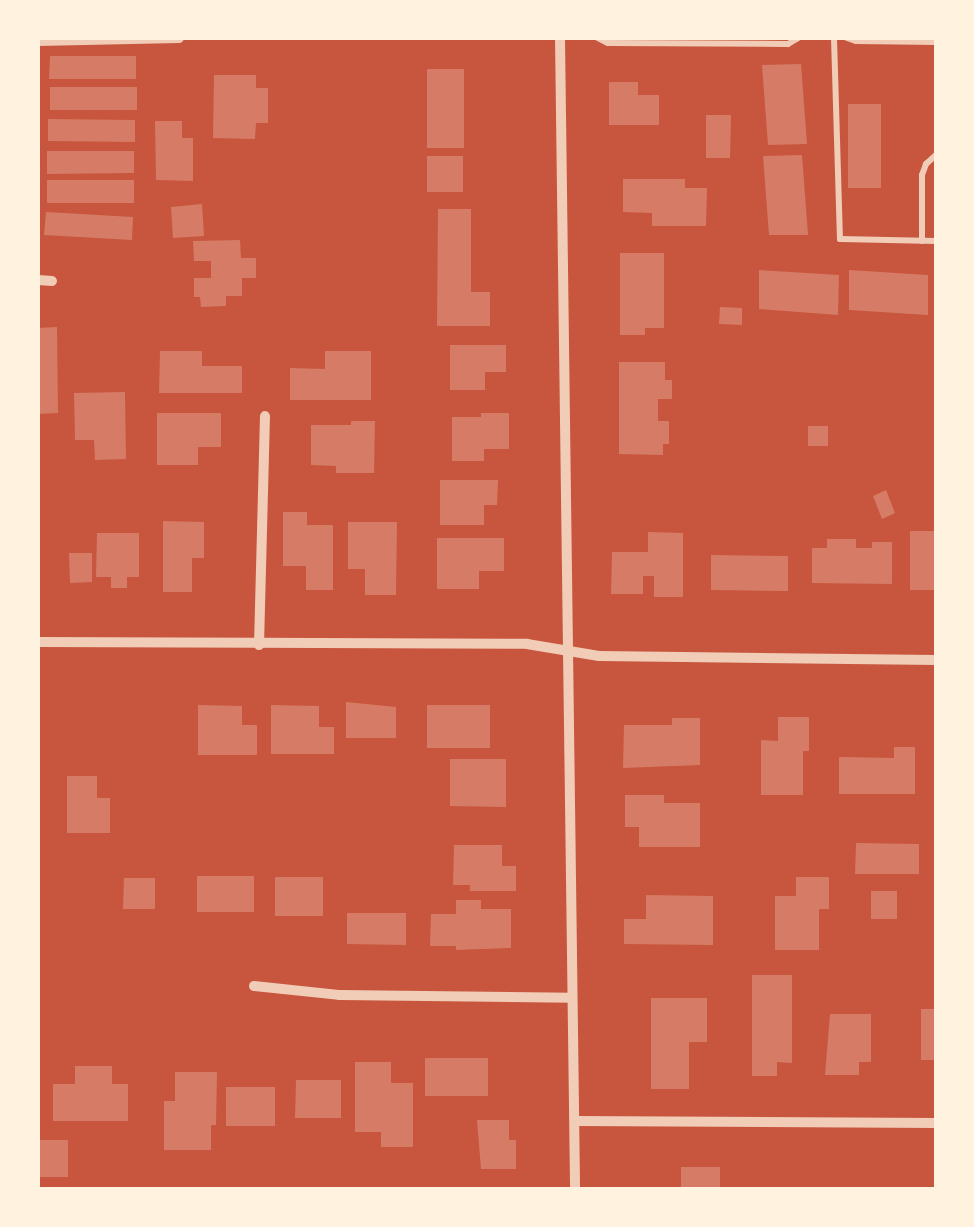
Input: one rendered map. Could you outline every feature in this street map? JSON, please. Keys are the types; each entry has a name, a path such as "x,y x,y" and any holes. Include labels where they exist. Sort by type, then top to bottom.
{"street":[{"path":"38,41 179,38"},
{"path":"560,38 576,1190"},
{"path":"38,280 52,281"},
{"path":"259,644 265,416"},
{"path":"38,642 527,644 599,656 936,660"},
{"path":"254,986 339,995 572,998"},
{"path":"575,1122 936,1123"}],"lane":[{"path":"598,38 608,43 788,44 798,38"},
{"path":"834,38 840,239 936,241"},
{"path":"848,38 856,42 936,42"},
{"path":"922,241 922,175 926,164 936,155"}],"building":[{"path":"50,56 136,56 136,79 49,79"},
{"path":"801,64 807,144 768,145 762,65"},
{"path":"427,69 464,69 464,148 427,148"},
{"path":"214,75 256,75 256,88 268,88 268,123 256,123 255,139 213,138"},
{"path":"609,82 638,82 638,95 659,95 659,125 609,125"},
{"path":"50,87 137,87 137,110 50,110"},
{"path":"848,104 881,104 881,188 848,188"},
{"path":"706,115 731,115 730,158 706,158"},
{"path":"48,119 135,120 135,142 48,141"},
{"path":"155,121 182,121 182,138 193,138 193,181 156,180"},
{"path":"47,151 134,151 134,173 47,174"},
{"path":"802,155 808,235 769,235 763,156"},
{"path":"427,156 463,156 463,192 427,192"},
{"path":"623,179 685,179 685,188 707,188 706,226 652,226 652,213 623,212"},
{"path":"47,180 134,180 134,203 47,203"},
{"path":"202,204 204,236 173,238 171,207"},
{"path":"438,209 471,209 471,292 490,292 490,326 437,326"},
{"path":"46,212 133,217 132,240 44,235"},
{"path":"240,240 241,258 256,258 256,278 242,278 242,296 226,296 226,306 201,307 200,297 194,297 194,278 211,278 211,261 194,261 193,241"},
{"path":"620,253 664,253 664,328 645,328 645,335 620,335"},
{"path":"759,270 839,275 838,315 759,309"},
{"path":"849,270 928,275 928,315 849,310"},
{"path":"720,307 742,308 742,325 719,324"},
{"path":"57,327 58,413 38,414 38,328"},
{"path":"450,345 506,345 506,372 485,372 485,390 450,390"},
{"path":"160,351 202,351 202,366 242,366 242,393 159,393"},
{"path":"325,351 371,351 371,400 290,400 290,368 325,369"},
{"path":"619,362 665,362 665,380 672,380 672,399 658,399 658,421 669,421 669,444 663,444 663,455 619,454"},
{"path":"125,392 126,459 95,460 94,440 75,440 74,393"},
{"path":"157,413 221,413 221,447 198,447 198,465 157,465"},
{"path":"481,413 509,413 509,449 484,449 484,461 452,461 452,417 481,417"},
{"path":"351,421 375,421 374,473 336,473 336,466 311,465 311,425 351,425"},
{"path":"808,426 828,426 828,446 808,446"},
{"path":"440,480 498,480 497,505 484,505 484,525 440,525"},
{"path":"886,490 895,513 882,519 873,496"},
{"path":"283,512 307,512 307,525 333,525 333,590 306,590 306,566 283,566"},
{"path":"163,521 204,522 204,558 192,558 192,592 163,592"},
{"path":"348,522 397,522 396,595 365,595 365,569 348,569"},
{"path":"910,531 936,531 936,590 910,590"},
{"path":"648,532 683,533 683,597 654,597 654,576 643,576 643,594 611,594 612,552 648,552"},
{"path":"97,533 139,533 139,577 127,577 127,588 111,588 111,577 96,577"},
{"path":"437,538 504,538 504,571 479,571 479,589 437,589"},
{"path":"827,539 856,539 856,548 872,548 872,542 892,542 892,584 812,583 812,548 827,548"},
{"path":"69,553 92,553 92,582 70,583"},
{"path":"711,555 788,556 788,591 711,590"},
{"path":"346,702 396,707 396,738 346,738"},
{"path":"198,705 242,706 242,725 257,725 257,755 198,755"},
{"path":"271,705 319,706 319,727 334,727 334,754 271,754"},
{"path":"427,705 490,705 490,748 427,748"},
{"path":"778,717 809,717 809,751 803,751 803,795 761,795 761,740 778,741"},
{"path":"672,718 700,718 700,765 623,768 624,725 672,725"},
{"path":"894,747 915,747 915,794 839,794 839,757 894,758"},
{"path":"450,759 506,759 506,807 450,806"},
{"path":"67,776 97,776 97,798 110,798 110,833 67,833"},
{"path":"625,795 664,795 664,803 700,803 700,847 639,847 639,827 625,827"},
{"path":"856,843 919,844 919,874 855,874"},
{"path":"454,845 502,845 502,866 516,866 516,891 470,891 470,885 453,885"},
{"path":"197,876 254,876 254,912 197,912"},
{"path":"275,877 323,877 323,916 275,916"},
{"path":"796,877 829,877 829,909 819,909 819,950 775,950 775,896 796,896"},
{"path":"124,878 155,878 155,909 123,909"},
{"path":"871,891 897,891 897,919 871,919"},
{"path":"646,895 713,896 713,945 624,944 624,919 646,919"},
{"path":"456,900 481,900 481,909 511,909 511,948 456,950 456,946 430,946 431,914 456,914"},
{"path":"347,913 406,913 406,945 347,944"},
{"path":"752,975 792,975 792,1063 777,1062 777,1076 752,1076"},
{"path":"651,998 707,998 707,1042 689,1042 689,1089 651,1089"},
{"path":"921,1009 936,1009 936,1060 921,1060"},
{"path":"830,1014 871,1014 871,1062 859,1062 859,1075 825,1075"},
{"path":"425,1058 488,1058 488,1096 425,1096"},
{"path":"355,1062 391,1062 391,1083 413,1083 413,1147 381,1147 381,1132 355,1132"},
{"path":"75,1066 112,1066 112,1084 128,1084 128,1121 53,1121 53,1084 75,1084"},
{"path":"175,1072 217,1072 216,1125 211,1125 211,1150 164,1150 164,1101 175,1101"},
{"path":"296,1080 341,1080 341,1118 295,1118"},
{"path":"226,1087 275,1087 275,1126 226,1126"},
{"path":"477,1120 509,1120 509,1140 516,1140 516,1169 481,1169"},
{"path":"38,1140 68,1140 68,1177 38,1177"},
{"path":"681,1167 720,1167 720,1190 681,1190"}]}
